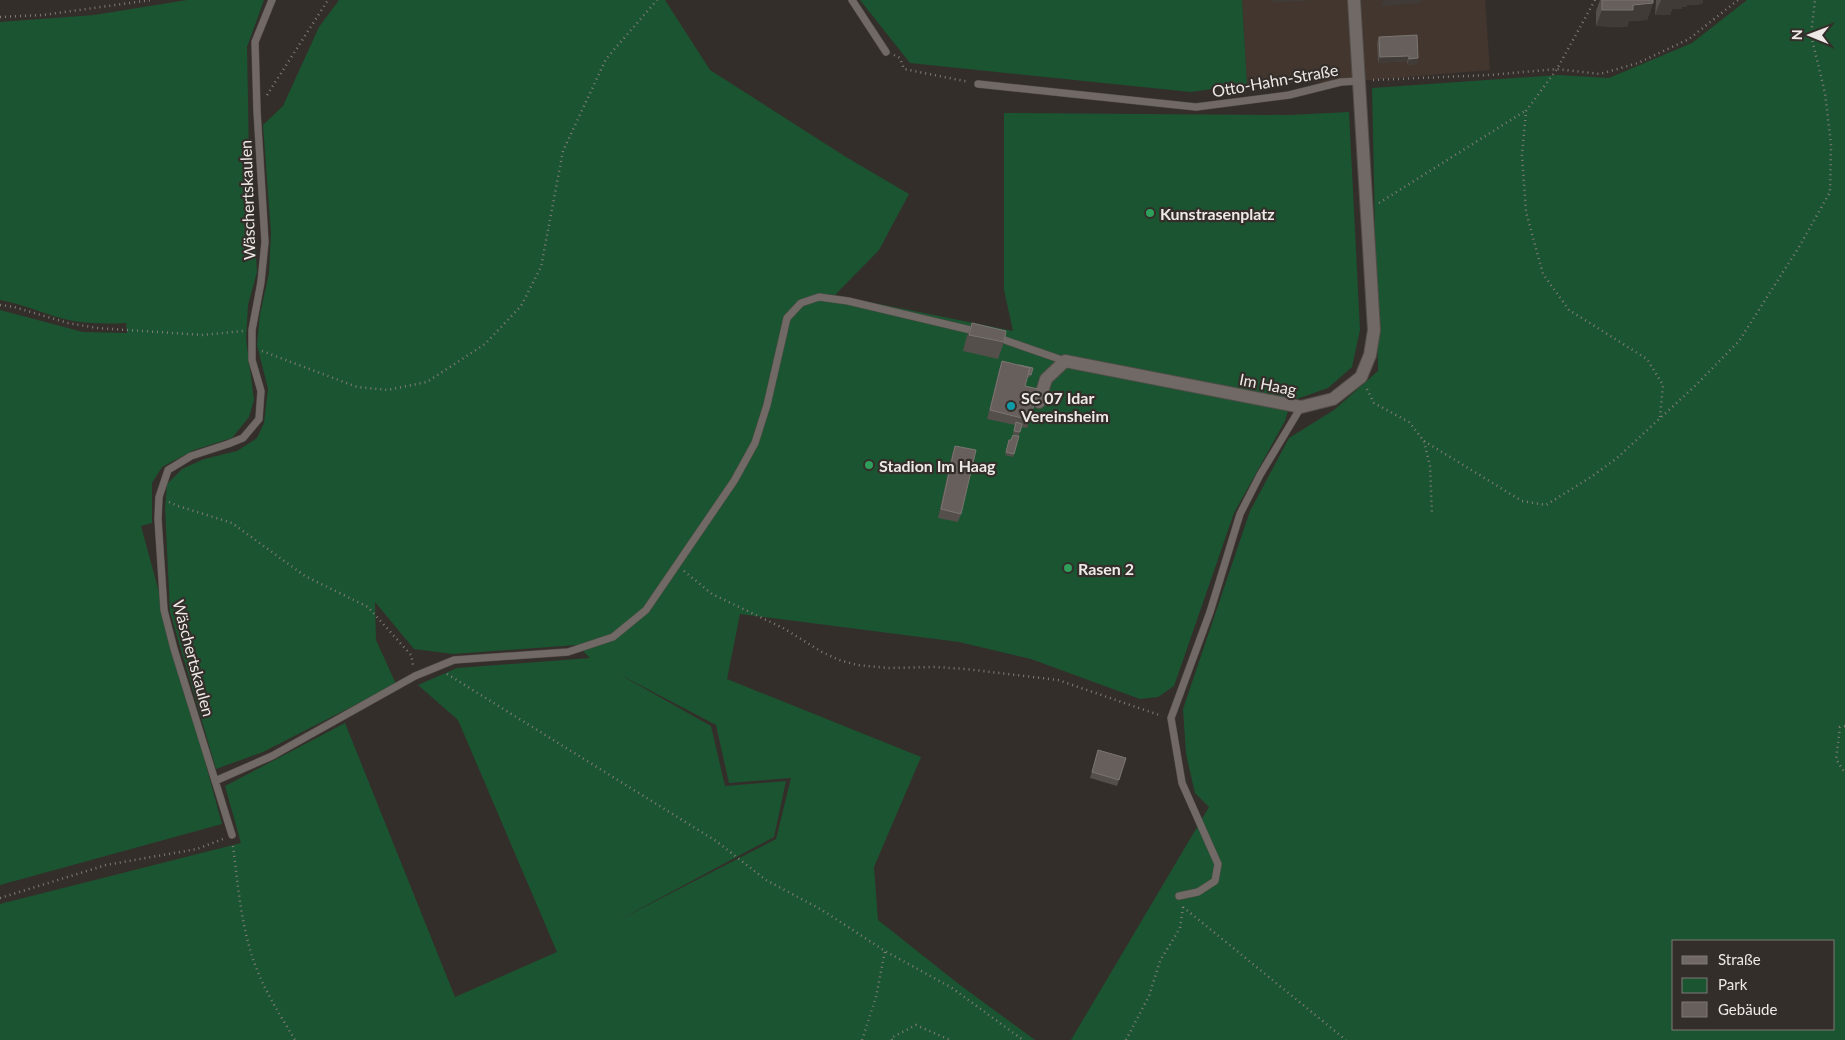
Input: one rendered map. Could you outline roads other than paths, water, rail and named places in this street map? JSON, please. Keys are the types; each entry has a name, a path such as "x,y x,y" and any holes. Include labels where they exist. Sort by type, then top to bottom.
{"street":[{"path":"1354,0 1359,81"},
{"name":"Im Haag","path":"1065,361 1301,407 1333,399 1361,377 1370,355 1374,330 1359,81"},
{"path":"1038,402 1046,379 1065,361"}],"lane":[{"name":"Wäschertskaulen","path":"232,835 174,649 164,610 158,519 159,497 168,470 191,456 243,438 259,419 261,391 252,360 252,330 262,282 265,242 255,42 272,0"},
{"path":"852,0 886,52"},
{"name":"Otto-Hahn-Straße","path":"978,84 1196,107 1289,95 1341,82 1359,81"},
{"path":"215,781 272,756 416,676 454,660 568,652 613,637 646,610 734,481 755,442 767,405 787,318 801,303 818,297 848,301 946,323 1000,338 1065,361"},
{"path":"1179,896 1198,892 1215,881 1218,864 1182,783 1170,718 1210,612 1240,514 1260,475 1301,407"}],"place":[{"name":"Kunstrasenplatz","path":"1150,213"},
{"name":"SC 07 Idar Vereinsheim","path":"1011,406"},
{"name":"Stadion Im Haag","path":"869,465"},
{"name":"Rasen 2","path":"1068,568"}]}
